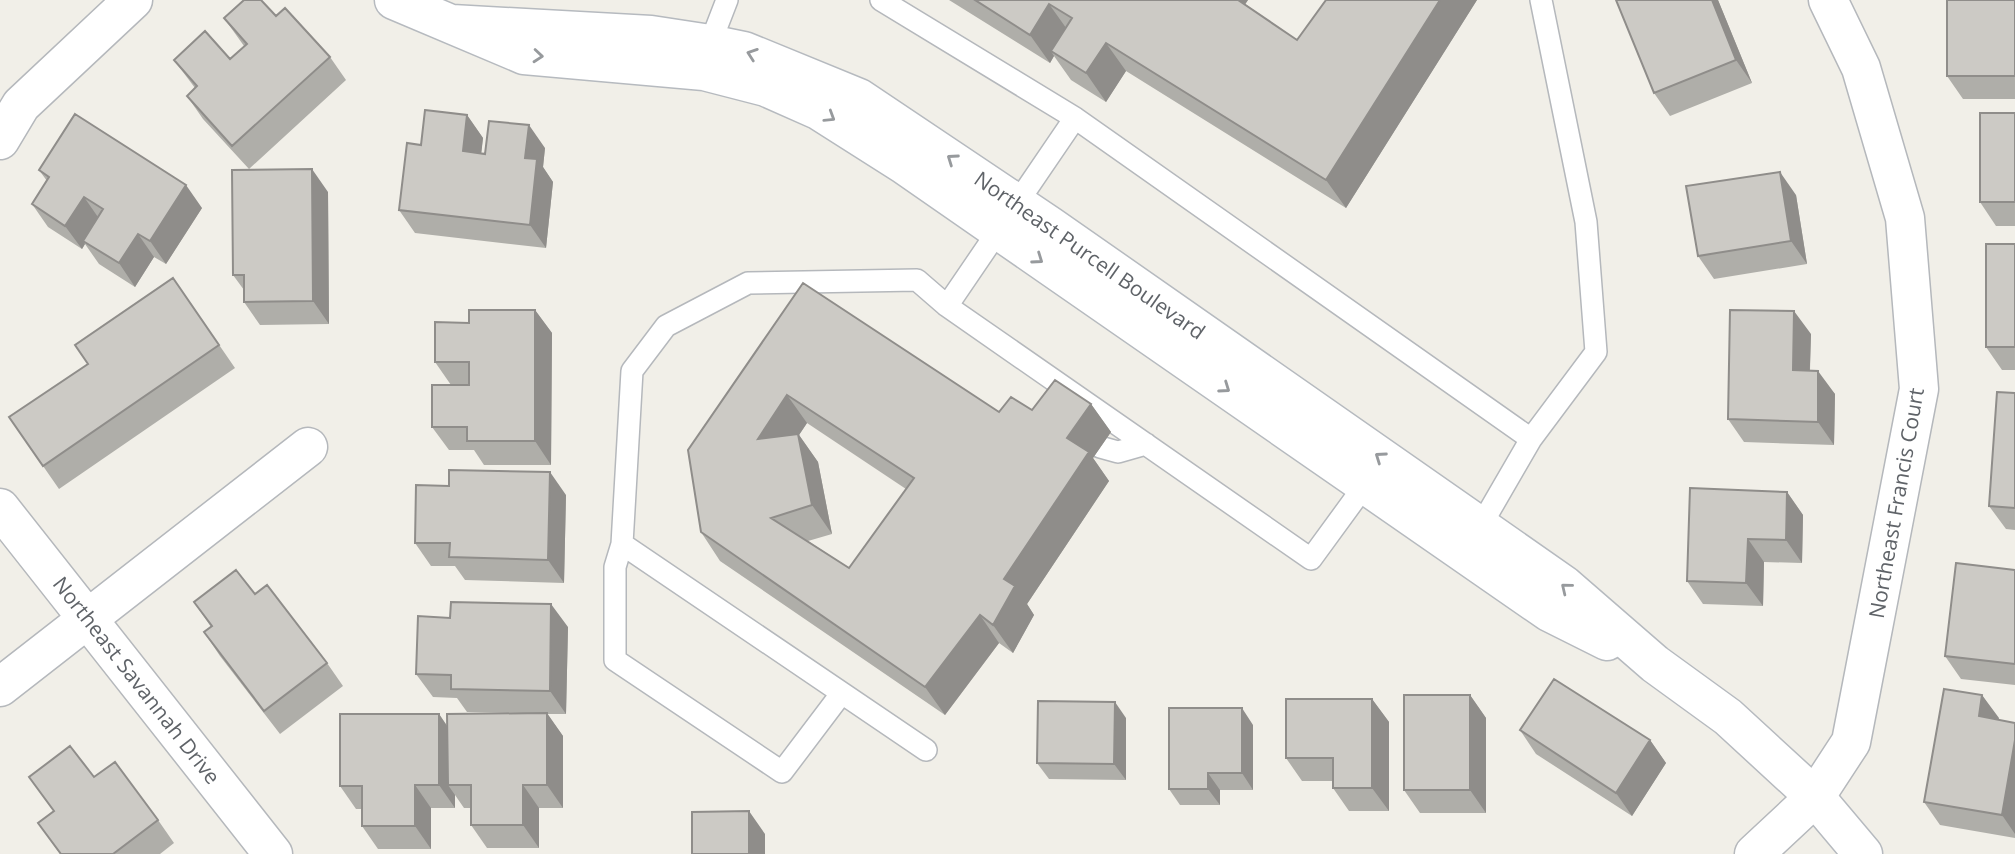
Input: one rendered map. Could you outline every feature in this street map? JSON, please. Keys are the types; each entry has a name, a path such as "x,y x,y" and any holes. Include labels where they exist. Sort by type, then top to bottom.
{"street":[{"path":"0,141 21,105 133,0"},
{"name":"Northeast Purcell Boulevard","path":"394,0 524,55 704,71 766,87 818,110 883,150 1009,218 1564,585 1655,664 1728,717 1815,797 1863,854"},
{"name":"Northeast Francis Court","path":"1754,854 1815,797 1852,742 1919,389 1905,218 1861,68 1828,0"},
{"name":"Northeast Purcell Boulevard","path":"452,24 651,35 710,44 744,51 859,98 1009,218 1365,485 1549,612 1655,664"},
{"path":"0,687 308,447"},
{"name":"Northeast Savannah Drive","path":"0,508 274,854"}],"lane":[{"path":"710,44 727,0"},
{"path":"881,0 1075,118 1531,439"},
{"path":"1480,527 1531,439 1596,352 1586,222 1541,0"},
{"path":"947,306 1075,118"},
{"path":"841,694 782,772 615,660 615,568 622,544 632,371 666,326 748,284 917,280 947,306 1311,559 1365,485"},
{"path":"1058,383 1061,412"},
{"path":"1100,447 1118,452 1146,444"},
{"path":"622,544 926,750"}],"building":[{"path":"244,0 261,0 276,16 285,8 330,57 232,146 187,96 197,86 174,60 205,31 230,59 247,44 224,18"},
{"path":"975,0 1238,0 1297,40 1326,0 1440,0 1326,180 1106,43 1086,73 1051,51 1072,18 1049,4 1030,35"},
{"path":"1616,0 1712,0 1736,60 1654,93"},
{"path":"1947,0 2015,0 2015,76 1947,76"},
{"path":"425,110 467,115 463,151 485,154 489,121 529,125 525,158 537,159 530,225 399,210 407,143 421,145"},
{"path":"1980,113 2015,113 2015,202 1980,202"},
{"path":"75,114 186,185 150,241 138,234 119,263 83,241 103,209 84,197 65,226 32,204 49,177 39,170"},
{"path":"312,169 313,301 244,302 244,275 233,275 232,170"},
{"path":"1780,172 1791,241 1698,256 1686,186"},
{"path":"1986,244 2015,244 2015,347 1986,347"},
{"path":"173,278 219,345 43,466 9,417 88,364 75,345"},
{"path":"803,283 999,412 1011,397 1032,410 1055,380 1091,404 1067,438 1089,452 1004,579 1015,586 993,625 980,615 925,687 701,532 688,450","holes":["787,395 914,478 849,568 771,518 812,505 798,434 758,439"]},
{"path":"469,310 535,310 535,441 467,441 467,427 432,427 432,385 469,385 469,362 435,362 435,322 469,323"},
{"path":"1730,310 1794,311 1793,370 1818,371 1818,422 1728,419"},
{"path":"1997,392 2015,393 2015,508 1989,506"},
{"path":"449,470 550,472 548,560 449,557 450,543 415,543 416,485 449,486"},
{"path":"1690,488 1787,492 1786,540 1748,539 1746,583 1687,581"},
{"path":"1956,563 2015,570 2015,664 1945,656"},
{"path":"236,570 255,594 267,585 327,663 264,711 204,632 212,626 194,602"},
{"path":"451,602 551,604 550,691 451,689 451,675 416,674 418,616 450,618"},
{"path":"1554,679 1650,740 1616,793 1520,730"},
{"path":"1944,689 1982,695 1979,716 2015,723 2015,740 2002,815 1924,802"},
{"path":"1404,695 1470,695 1470,790 1404,790"},
{"path":"1286,699 1372,699 1372,788 1333,788 1333,758 1286,758"},
{"path":"1038,701 1115,702 1114,764 1037,763"},
{"path":"1169,708 1242,708 1242,773 1208,773 1208,789 1169,789"},
{"path":"547,713 547,785 523,785 523,825 471,825 471,785 448,785 447,714"},
{"path":"340,714 439,714 439,785 415,785 415,826 362,826 362,786 340,786"},
{"path":"70,746 94,777 115,762 158,820 113,854 61,854 38,823 54,811 29,777"},
{"path":"749,811 749,854 692,854 692,812"}]}
